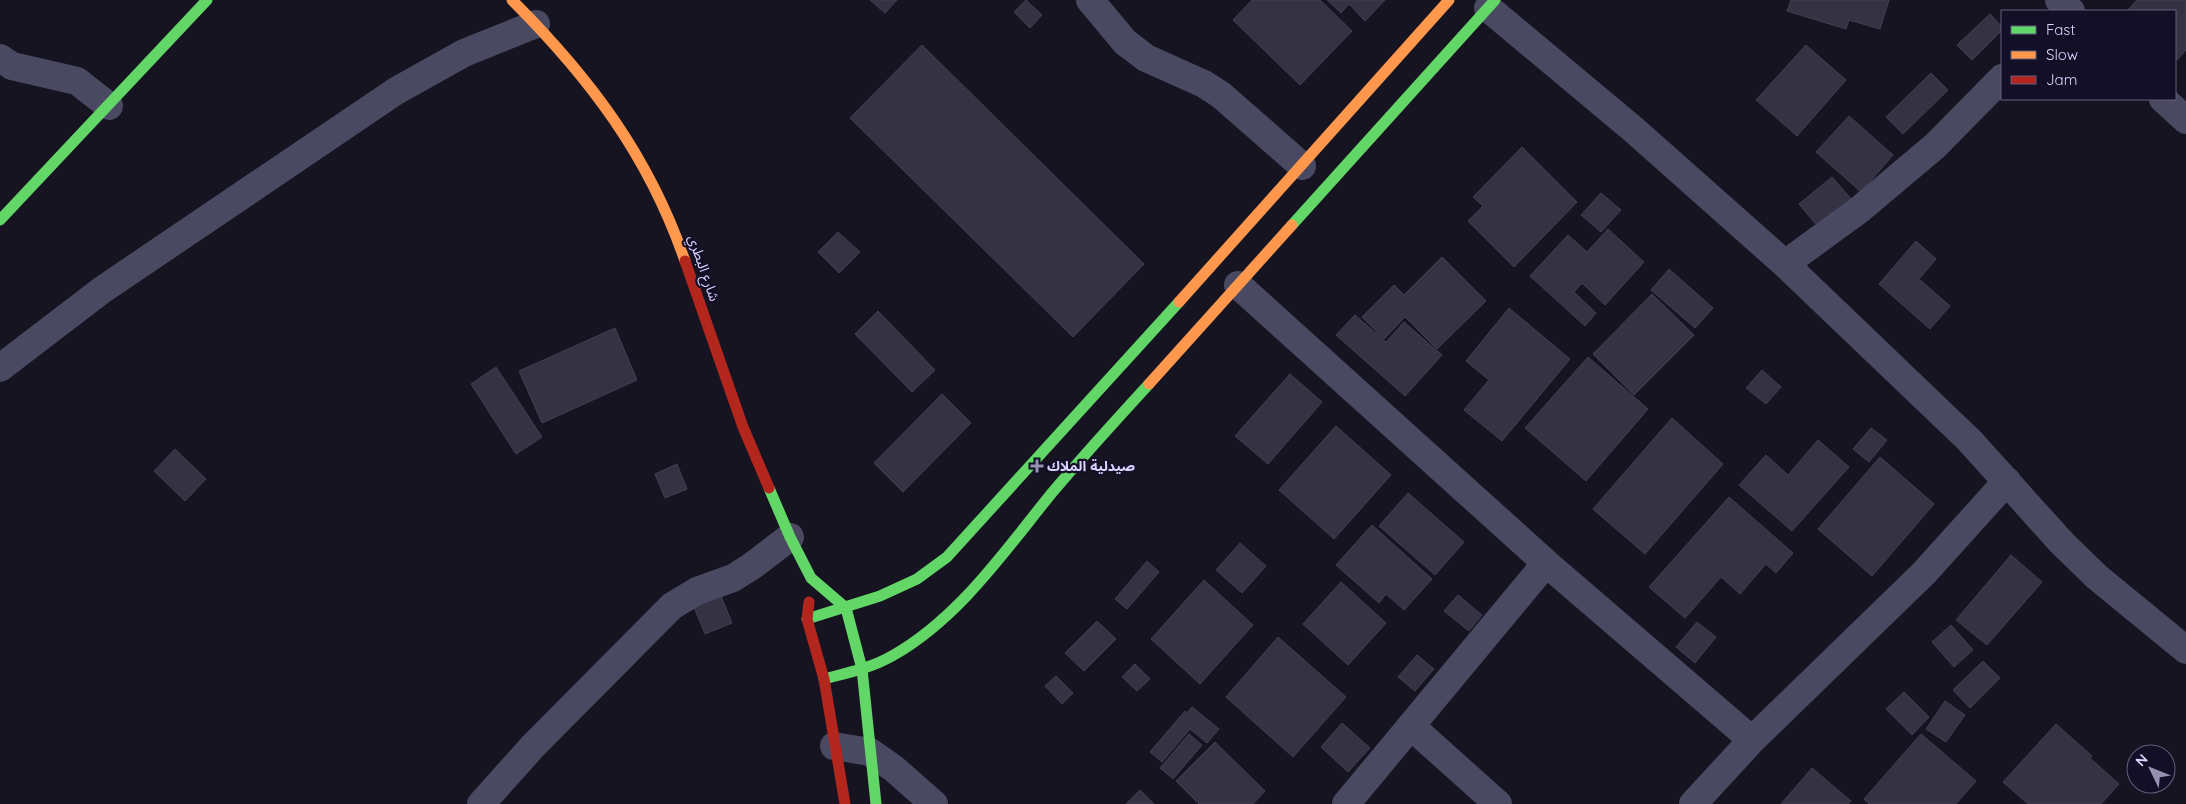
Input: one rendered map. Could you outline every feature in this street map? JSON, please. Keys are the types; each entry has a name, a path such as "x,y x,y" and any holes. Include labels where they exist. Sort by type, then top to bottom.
{"main road":[{"path":"0,220 207,0"},
{"name":"شارع البطري","path":"512,0 578,71 612,115 644,166 673,226 743,427 790,537 811,578"},
{"path":"807,619 880,596 917,579 948,557 1302,166 1449,0"},
{"path":"824,679 862,670 892,656 925,633 968,595 1068,474 1492,4"},
{"path":"811,578 846,608 862,670 876,804"},
{"path":"811,578 807,619 824,679 845,804"}],"street":[{"path":"1090,0 1125,42 1146,58 1204,84 1221,95 1302,166"},
{"path":"1492,4 1785,264 1969,440 2062,543 2090,570 2186,650"},
{"path":"0,368 102,290 396,91 464,53 536,24"},
{"path":"0,58 12,66 76,81 109,106"},
{"path":"1785,264 1859,210 1935,146 2001,79"},
{"path":"2164,100 2186,120"},
{"path":"1238,285 1546,563 1752,740"},
{"path":"1693,804 1752,740 1924,573 2007,482"},
{"path":"481,804 533,746 672,606 697,591 733,578 790,537"},
{"path":"1346,804 1412,727 1546,563"},
{"path":"1412,727 1498,804"},
{"path":"834,746 870,752 893,768 934,804"}],"building":[{"path":"870,0 897,0 885,13"},
{"path":"1026,0 1042,15 1030,28 1014,12"},
{"path":"1252,0 1320,0 1352,31 1300,85 1233,20"},
{"path":"1327,0 1385,0 1365,21 1349,4 1341,13"},
{"path":"1791,0 1889,0 1880,29 1849,20 1846,29 1787,11"},
{"path":"2137,0 2186,0 2186,50 2177,60 2176,10 2128,10"},
{"path":"1990,14 2001,26 2001,31 1972,60 1957,45"},
{"path":"922,45 1144,264 1073,337 850,118"},
{"path":"1806,45 1846,80 1797,136 1756,100"},
{"path":"1931,73 1948,90 1903,134 1886,117"},
{"path":"1849,116 1893,155 1861,192 1816,152"},
{"path":"1522,147 1577,202 1514,267 1468,221 1483,206 1473,197"},
{"path":"1832,177 1852,200 1819,228 1799,204"},
{"path":"1601,193 1621,210 1601,232 1581,215"},
{"path":"1608,229 1644,262 1605,305 1582,283 1574,292 1596,313 1585,326 1530,276 1568,235 1587,252"},
{"path":"838,232 860,252 839,273 818,252"},
{"path":"1916,241 1936,259 1919,279 1950,306 1930,329 1879,284"},
{"path":"1442,257 1486,301 1437,349 1405,317 1384,339 1362,317 1394,285 1404,295"},
{"path":"1669,269 1713,308 1695,328 1651,290"},
{"path":"1652,294 1694,335 1634,395 1593,354"},
{"path":"1509,308 1570,359 1502,441 1464,410 1489,380 1466,361"},
{"path":"878,311 935,370 912,392 855,334"},
{"path":"1355,315 1386,342 1404,322 1442,355 1405,396 1336,335"},
{"path":"615,328 637,380 542,423 519,371"},
{"path":"1588,357 1648,409 1586,481 1525,428"},
{"path":"496,367 542,437 516,454 471,384"},
{"path":"1762,370 1781,387 1766,404 1746,388"},
{"path":"1290,374 1322,402 1268,464 1235,436"},
{"path":"942,394 971,423 903,492 874,463"},
{"path":"1672,418 1723,464 1645,554 1593,509"},
{"path":"1336,426 1391,475 1334,539 1279,490"},
{"path":"1871,428 1887,440 1869,462 1853,449"},
{"path":"1818,440 1849,467 1792,531 1739,485 1766,455 1788,475"},
{"path":"175,449 206,479 185,501 154,471"},
{"path":"1880,457 1934,504 1872,576 1818,529"},
{"path":"677,464 687,489 665,498 655,474"},
{"path":"1408,493 1464,542 1435,575 1379,526"},
{"path":"1729,497 1793,553 1776,573 1766,564 1740,594 1721,577 1685,618 1649,587"},
{"path":"1372,525 1432,579 1404,610 1386,594 1379,603 1336,565"},
{"path":"1240,543 1266,566 1242,593 1216,570"},
{"path":"2011,555 2042,582 1987,645 1956,620"},
{"path":"1147,561 1159,572 1127,609 1115,599"},
{"path":"1204,580 1253,625 1200,684 1151,639"},
{"path":"1341,582 1386,623 1348,665 1303,624"},
{"path":"1458,595 1482,615 1469,631 1444,611"},
{"path":"721,596 732,623 705,634 694,607"},
{"path":"1097,621 1116,639 1084,671 1065,653"},
{"path":"1697,622 1716,637 1695,663 1676,647"},
{"path":"1951,625 1973,650 1954,667 1932,642"},
{"path":"1278,637 1346,697 1293,757 1226,697"},
{"path":"1417,655 1434,669 1415,691 1398,677"},
{"path":"1983,661 2000,678 1970,708 1953,690"},
{"path":"1135,664 1150,679 1137,691 1122,677"},
{"path":"1056,676 1073,693 1062,704 1045,686"},
{"path":"1904,692 1929,717 1912,735 1886,709"},
{"path":"1945,701 1965,715 1946,742 1926,729"},
{"path":"1192,707 1219,729 1207,743 1190,729 1162,762 1150,752 1185,711 1187,713"},
{"path":"1342,723 1370,748 1348,772 1321,747"},
{"path":"2056,724 2092,756 2090,758 2119,784 2101,804 2028,804 2003,782"},
{"path":"1189,734 1202,745 1173,779 1160,768"},
{"path":"1921,734 1976,781 1956,804 1869,804 1864,799"},
{"path":"1215,742 1265,791 1253,804 1199,804 1176,781"},
{"path":"1812,768 1851,801 1848,804 1781,804"},
{"path":"1140,790 1154,804 1126,804"}],"traffic: fast":[{"path":"0,220 207,0"},
{"path":"1292,225 1495,0"},
{"path":"807,619 880,596 917,579 947,557 1179,302"},
{"path":"824,679 859,670 892,656 916,641 959,604 979,583 1063,480 1149,384"},
{"path":"769,488 790,537 811,578 846,608 862,669 876,804"}],"traffic: slow":[{"path":"512,0 567,59 614,120 654,187 685,261"},
{"path":"1179,302 1449,0"},
{"path":"1149,384 1292,225"}],"traffic: jam":[{"path":"685,261 743,427 769,488"},
{"path":"809,602 807,619 824,679 845,804"}],"place":[{"name":"صيدلية الملاك","path":"1037,466"}]}
